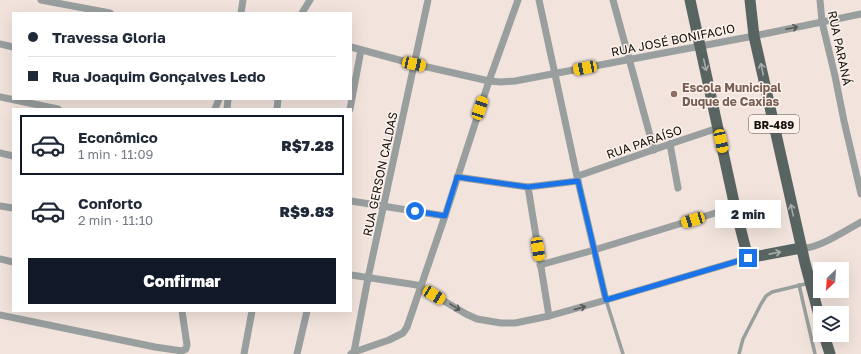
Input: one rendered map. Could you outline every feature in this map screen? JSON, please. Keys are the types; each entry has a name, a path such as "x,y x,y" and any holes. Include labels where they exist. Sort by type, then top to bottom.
{"main road":[{"path":"690,0 735,207 748,258 801,248"},
{"name":"BR-489","path":"750,0 754,36 801,248 804,284 814,306"},
{"path":"826,342 830,354"}],"street":[{"path":"41,0 105,12"},
{"path":"241,12 243,0"},
{"path":"303,12 310,0"},
{"name":"RUA GERSON CALDAS","path":"352,353 428,0"},
{"path":"352,353 389,340 403,333 407,327 428,270 489,81 518,0"},
{"path":"539,0 606,300"},
{"path":"613,0 654,150"},
{"name":"RUA PARANÁ","path":"820,0 822,22 861,194"},
{"name":"RUA JOSÉ BONIFACIO","path":"352,47 414,64 489,81 501,82 555,74 861,14"},
{"path":"0,44 12,47"},
{"path":"352,98 361,50"},
{"path":"0,97 12,99"},
{"path":"14,100 53,108"},
{"name":"RUA PARAÍSO","path":"457,177 528,187 578,178 718,128"},
{"path":"670,144 678,188"},
{"path":"0,153 12,156"},
{"path":"528,187 549,316"},
{"path":"352,201 445,216"},
{"path":"0,206 12,208"},
{"path":"540,265 735,207"},
{"path":"801,248 816,246 861,222"},
{"path":"352,275 417,285 466,314 482,320 501,323 515,323 549,316 748,258"},
{"path":"0,259 12,262"},
{"path":"0,315 155,350 182,351 186,349 187,345 182,312"},
{"path":"244,354 252,312"},
{"path":"297,354 307,312"}],"lane":[{"path":"739,354 743,339 766,296 772,292 804,284 815,354"},
{"path":"606,300 622,354"}],"place":[{"name":"Escola Municipal Duque de Caxias","path":"674,94"}],"route":[{"path":"415,211 445,216 457,177 528,187 578,181 606,300 748,258"}]}
